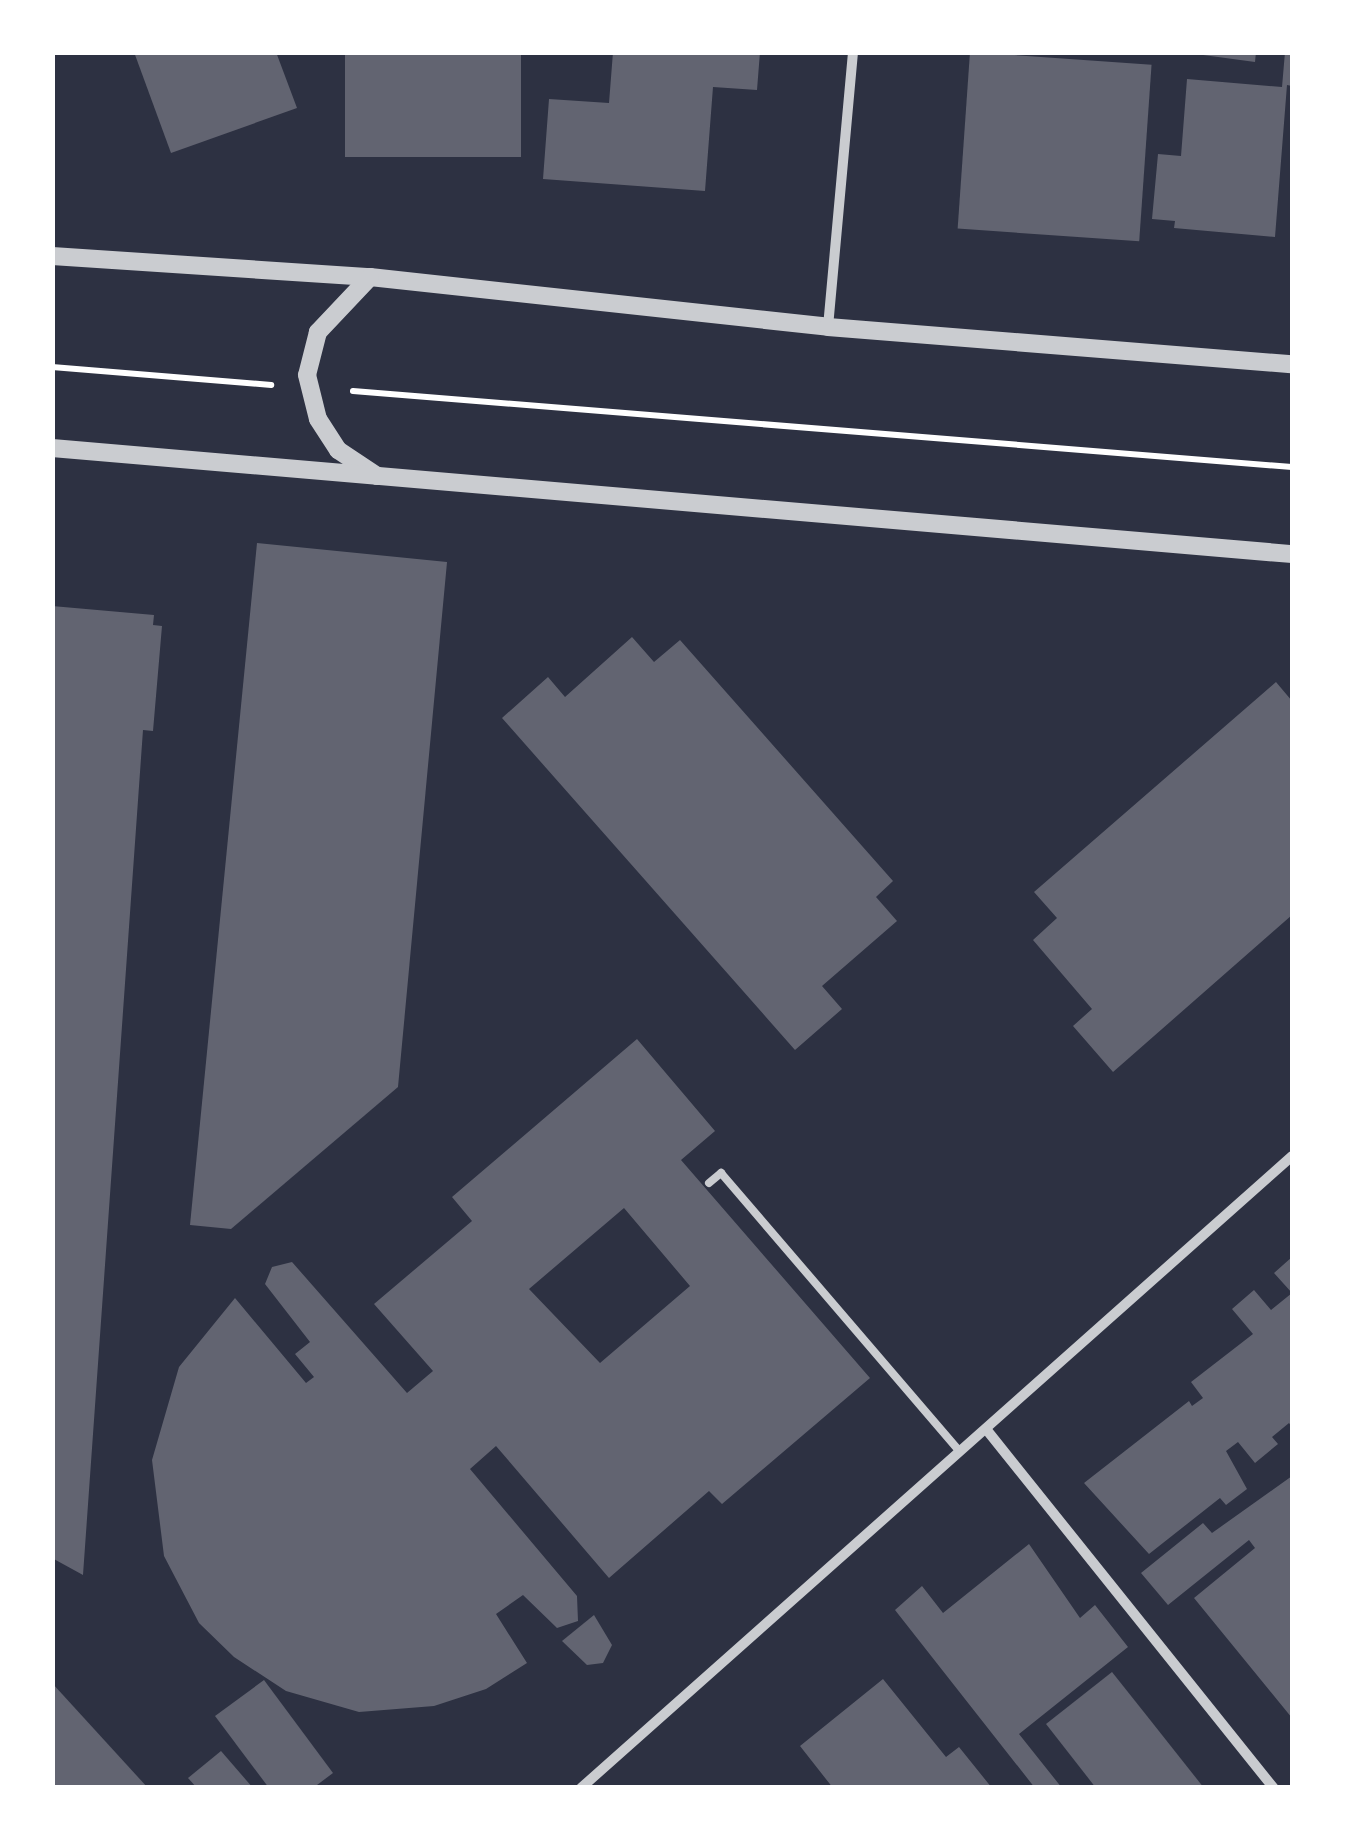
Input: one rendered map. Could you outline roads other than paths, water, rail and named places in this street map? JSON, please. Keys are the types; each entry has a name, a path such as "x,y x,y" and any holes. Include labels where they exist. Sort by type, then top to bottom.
{"street":[{"path":"828,326 853,52"},
{"path":"52,256 370,276 828,326 1292,364"},
{"path":"370,276 318,332 308,388 338,450 378,476"},
{"path":"52,448 1292,554"},
{"path":"581,1788 1292,1156"},
{"path":"986,1429 1274,1788"}],"lane":[{"path":"710,1183 722,1173 960,1452"}]}
